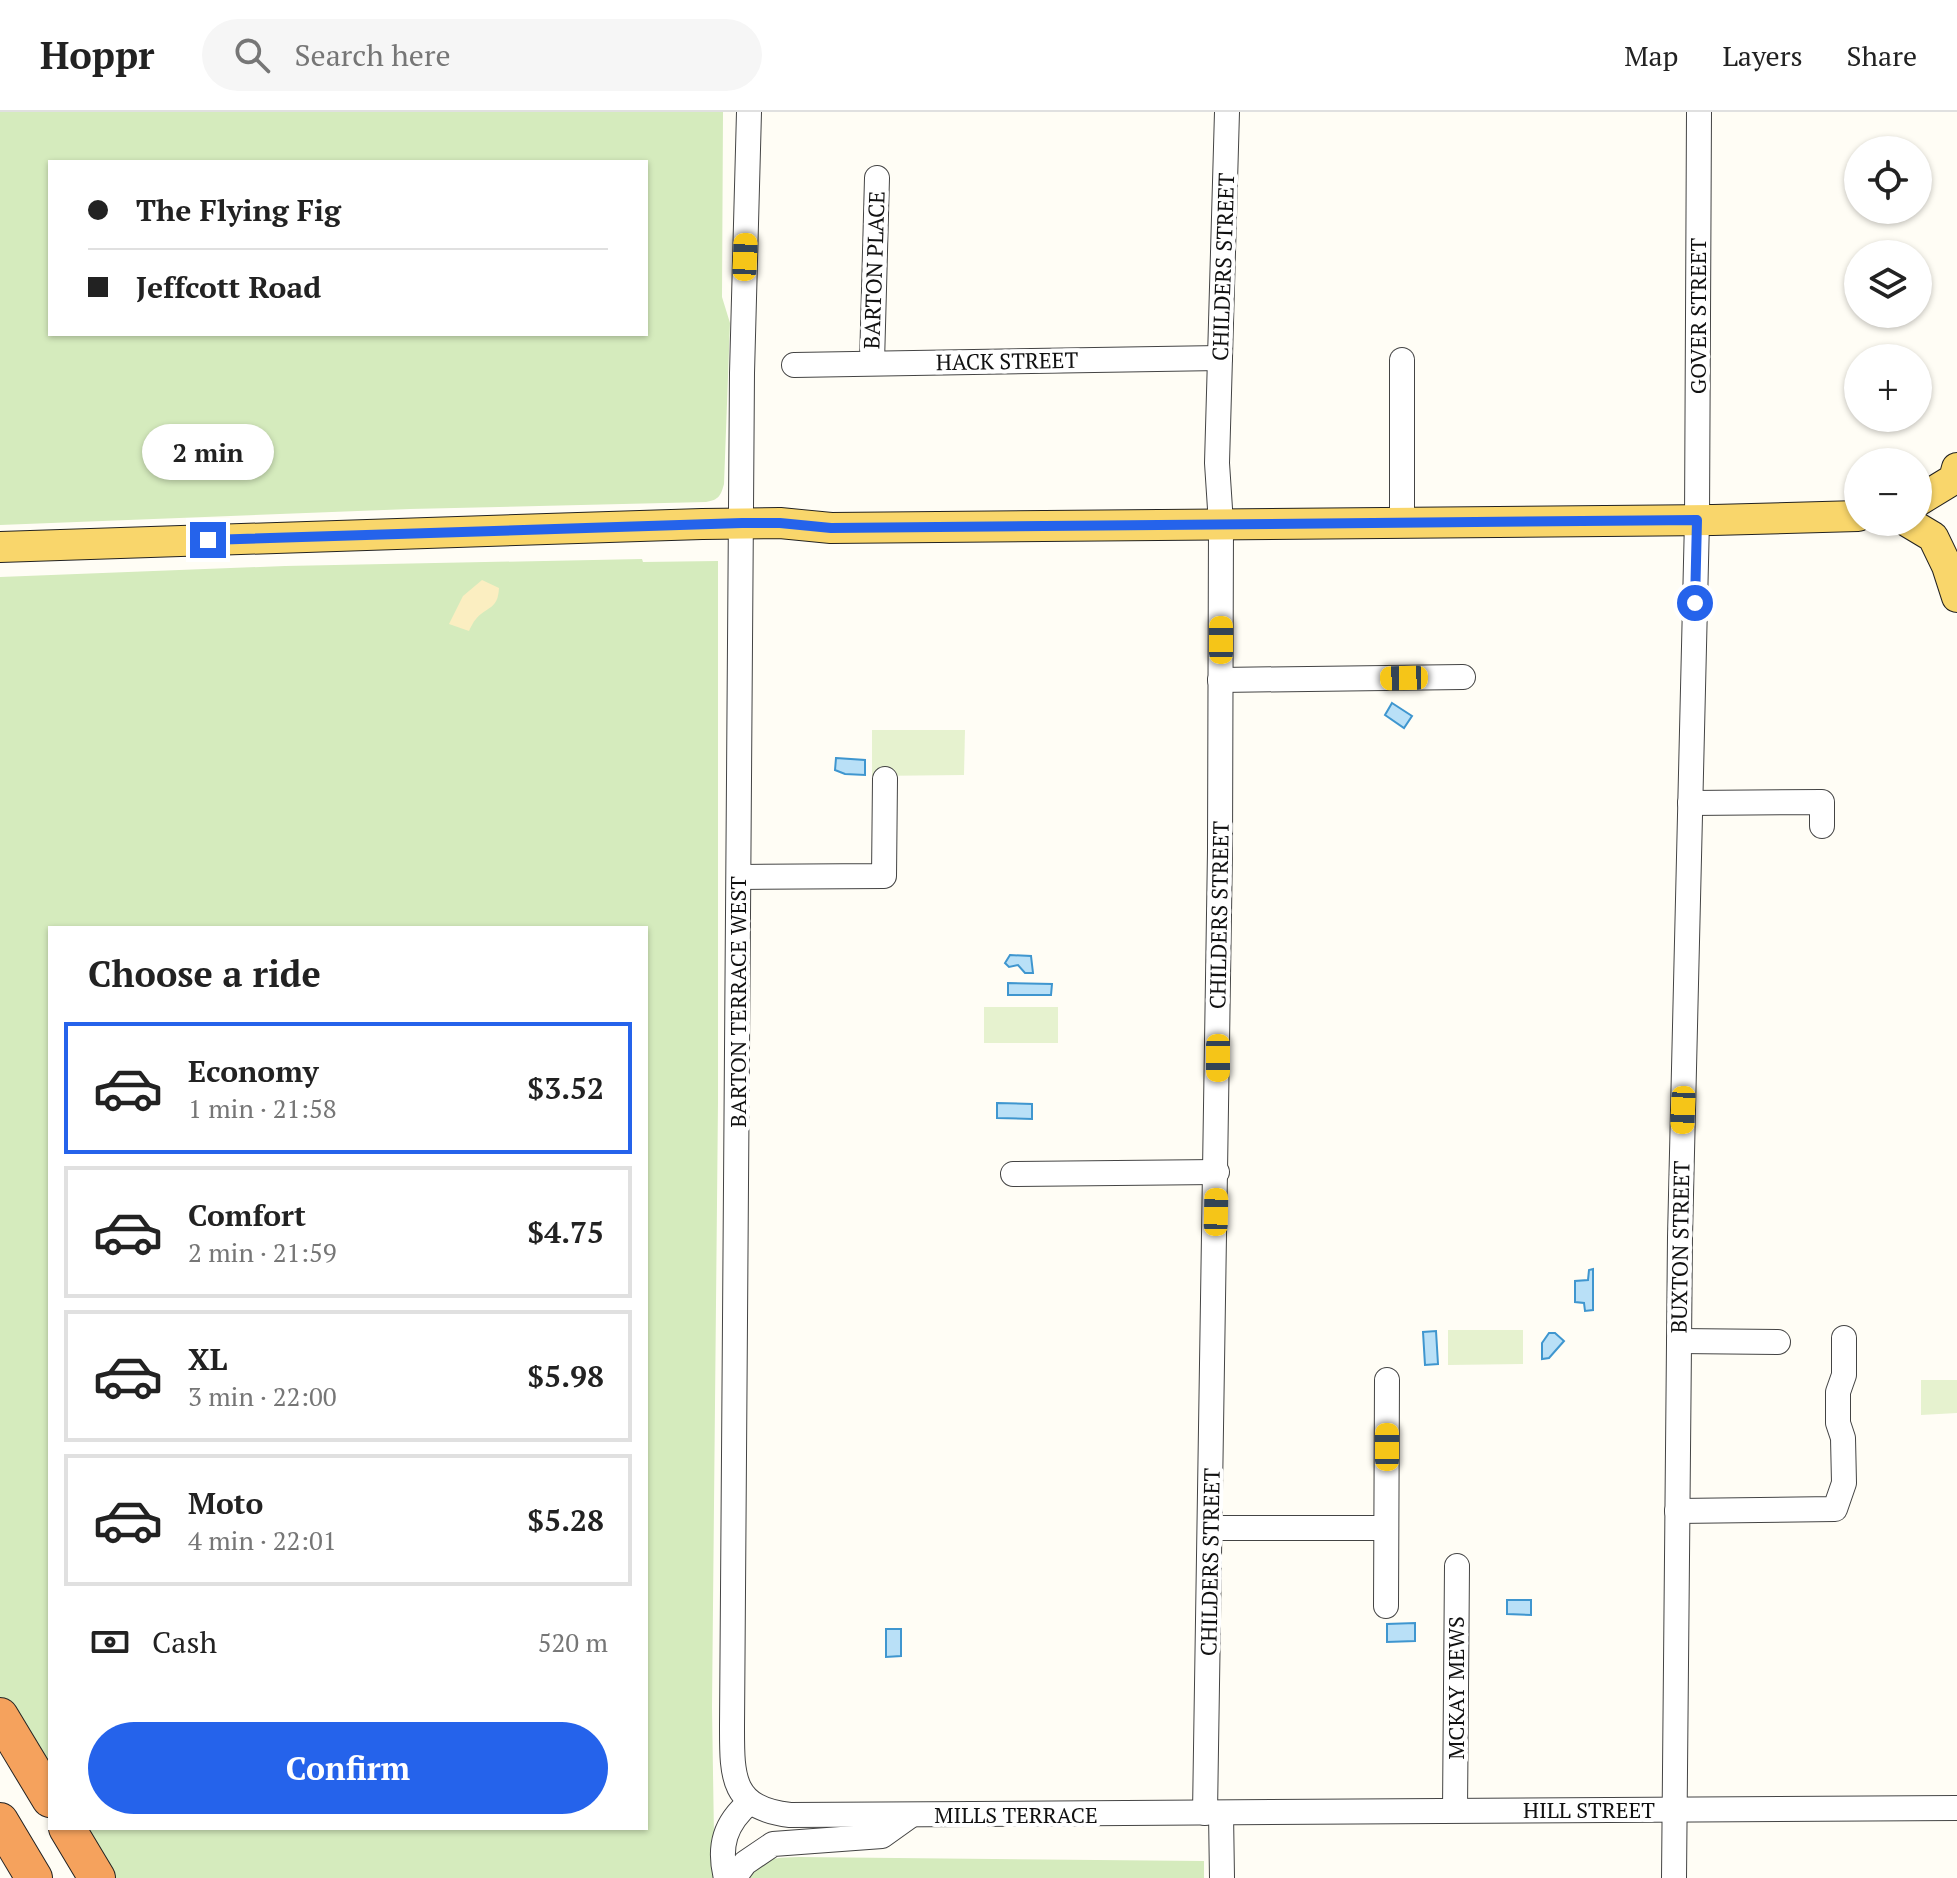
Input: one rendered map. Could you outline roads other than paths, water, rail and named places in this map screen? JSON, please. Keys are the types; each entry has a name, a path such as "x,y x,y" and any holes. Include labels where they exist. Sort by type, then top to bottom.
{"highway":[{"path":"0,1716 48,1796"},
{"path":"0,1821 34,1878"},
{"path":"68,1830 97,1878"}],"main road":[{"path":"1932,492 1954,479 1957,468"},
{"path":"0,547 742,523 831,528 1844,516"},
{"path":"1931,536 1947,566 1957,597"}],"street":[{"name":"BARTON TERRACE WEST","path":"749,112 742,373 732,1751 735,1777 750,1802"},
{"name":"CHILDERS STREET","path":"1213,1813 1211,1528 1217,1172 1221,524 1217,463 1227,112"},
{"name":"GOVER STREET","path":"1697,520 1699,112"},
{"name":"BARTON PLACE","path":"872,363 877,178"},
{"name":"HACK STREET","path":"794,365 1220,358"},
{"path":"1402,360 1402,523"},
{"name":"BUXTON STREET","path":"1674,1878 1672,1810 1679,1341 1697,520"},
{"path":"1220,680 1463,677"},
{"path":"739,877 884,876 885,779"},
{"path":"1690,803 1822,802"},
{"path":"1013,1174 1217,1172"},
{"path":"1677,1511 1835,1509 1844,1483 1843,1438 1838,1423 1838,1392 1844,1375 1844,1338"},
{"path":"1679,1341 1778,1342"},
{"path":"1386,1606 1387,1380"},
{"path":"1211,1528 1386,1528"},
{"name":"MCKAY MEWS","path":"1455,1810 1457,1566"},
{"path":"726,1878 723,1857 726,1828 750,1802"},
{"name":"MILLS TERRACE","path":"750,1802 769,1813 790,1815 1213,1813"},
{"name":"HILL STREET","path":"1213,1813 1957,1808"},
{"path":"1213,1813 1222,1878"},
{"path":"734,1878 745,1863 773,1844 882,1836 910,1816"}],"water":[{"path":"1392,703 1412,716 1404,728 1385,715"},
{"path":"836,758 865,760 865,775 835,770"},
{"path":"1010,955 1031,956 1033,973 1025,973 1018,965 1009,967 1005,963"},
{"path":"1008,983 1052,984 1051,995 1008,995"},
{"path":"997,1103 1032,1104 1032,1119 997,1118"},
{"path":"1593,1269 1593,1310 1585,1311 1584,1303 1575,1302 1575,1281 1588,1280 1589,1270"},
{"path":"1436,1331 1438,1364 1425,1365 1423,1332"},
{"path":"1549,1333 1555,1333 1564,1341 1549,1358 1542,1359 1542,1343"},
{"path":"1507,1600 1531,1600 1531,1615 1507,1614"},
{"path":"1415,1623 1415,1641 1387,1642 1387,1624"},
{"path":"886,1629 901,1629 901,1656 886,1657"}]}
